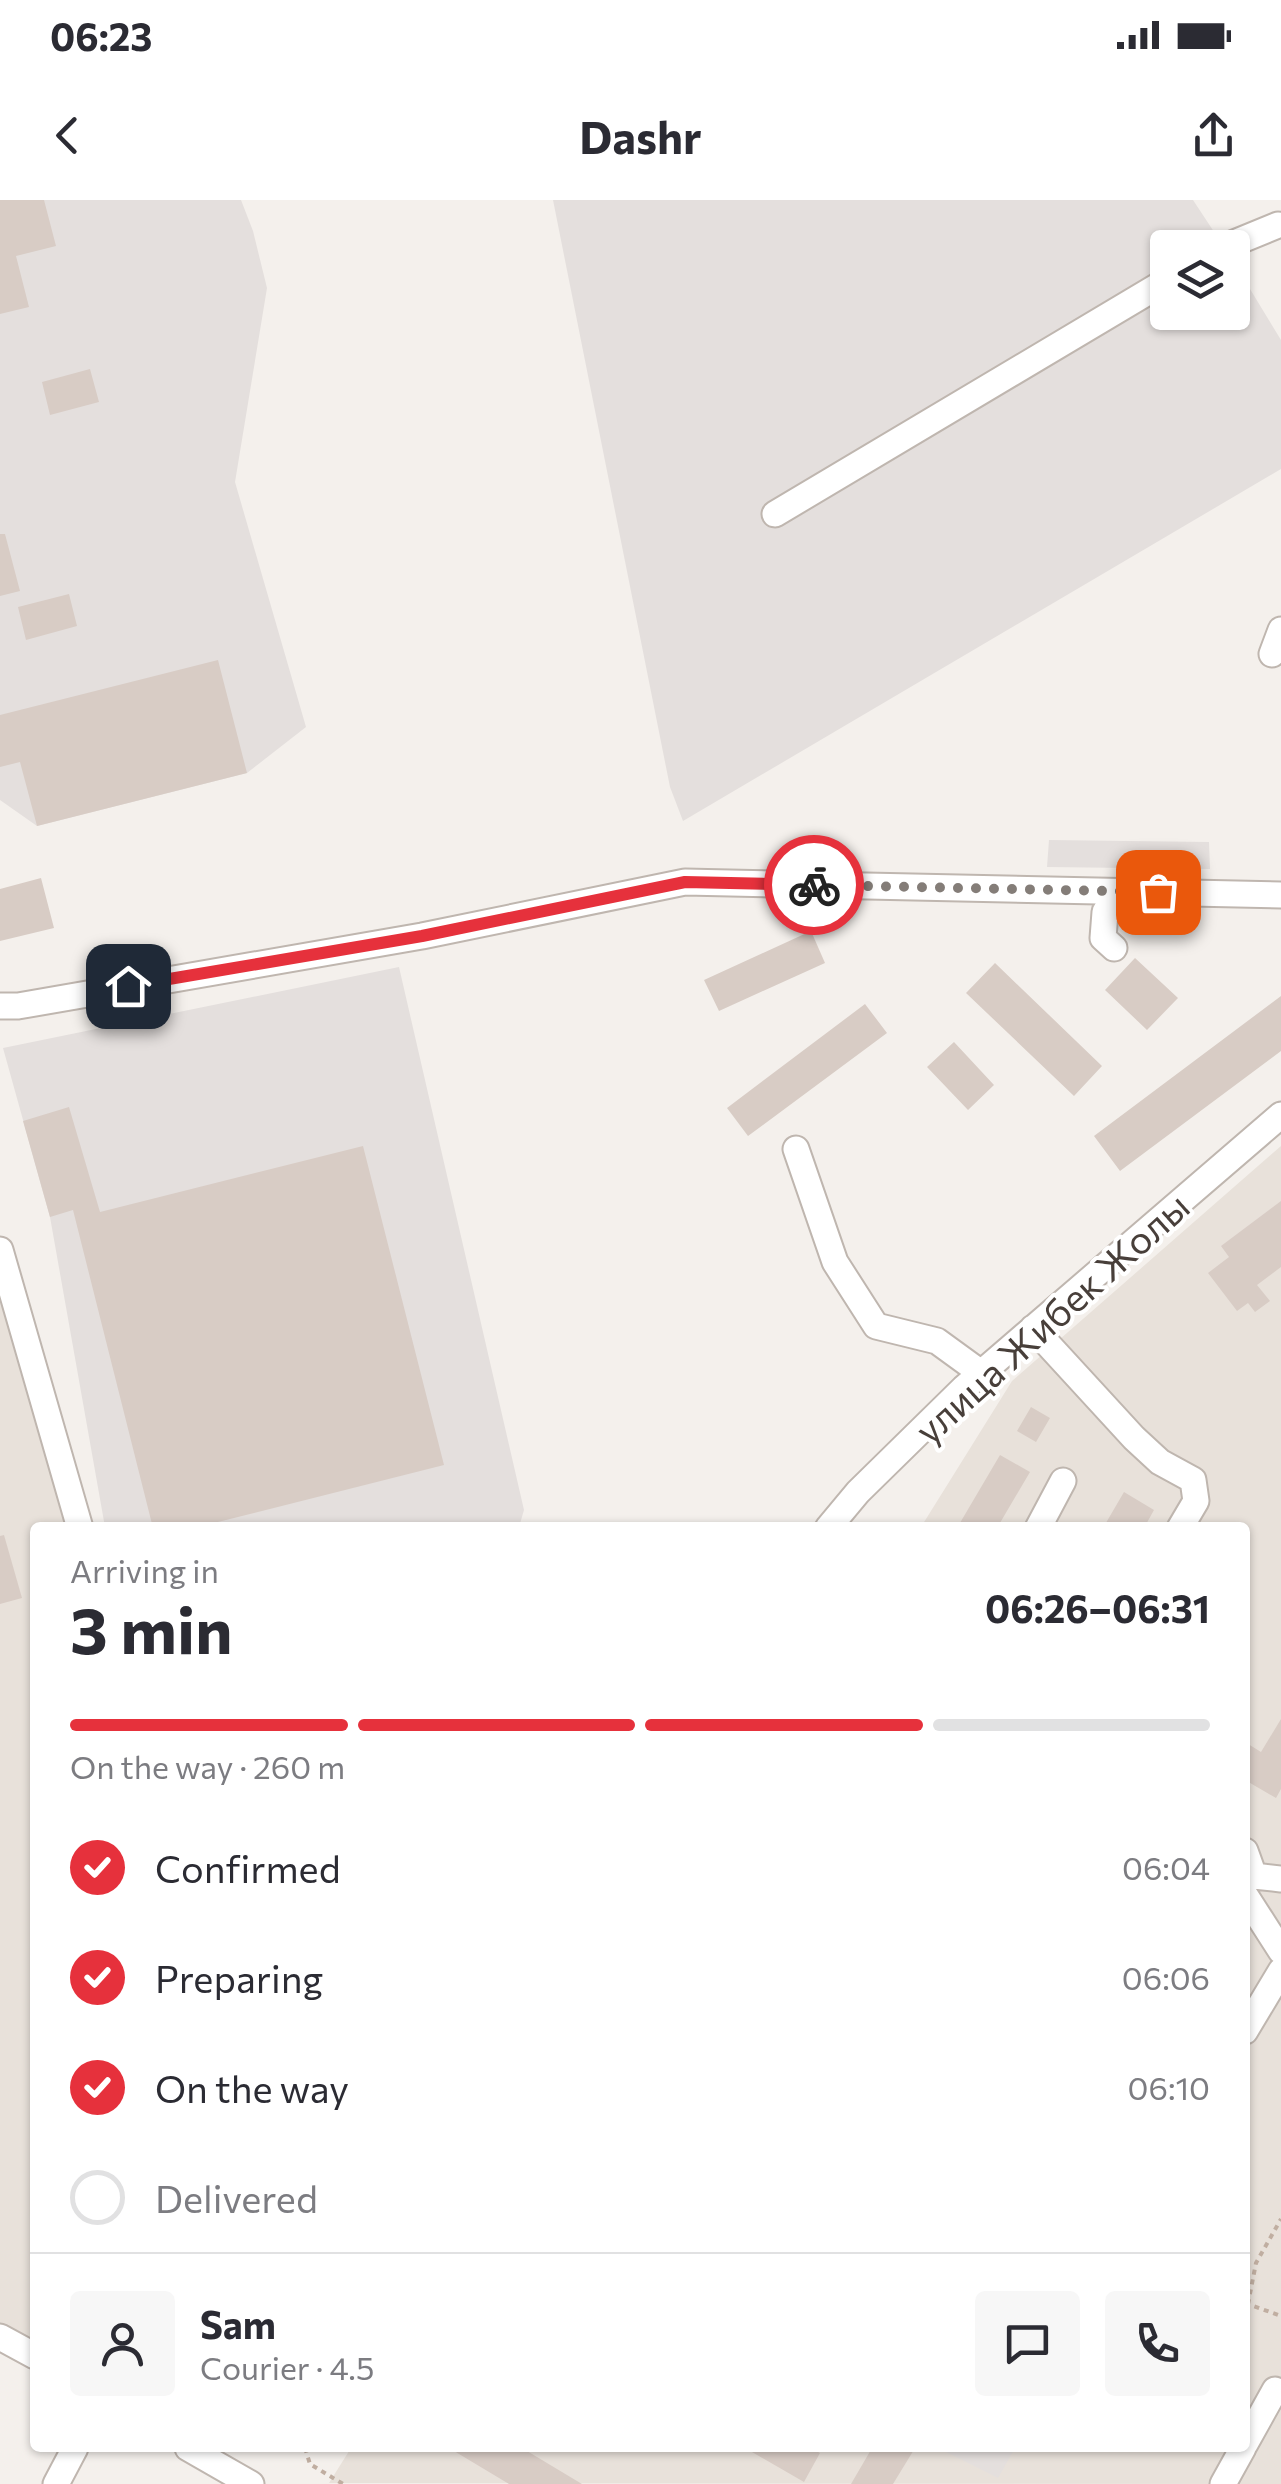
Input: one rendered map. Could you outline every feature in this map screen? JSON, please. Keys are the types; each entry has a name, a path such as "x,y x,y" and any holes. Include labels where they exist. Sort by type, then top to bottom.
{"street":[{"path":"1250,238 1280,228 1268,200"},
{"path":"775,514 1150,291"},
{"path":"1272,654 1281,630"},
{"path":"0,1006 422,936 685,882 1281,895"},
{"path":"1114,948 1103,938 1105,912 1158,892"},
{"name":"улица Жибек Жолы","path":"833,1522 858,1492 981,1373 1281,1115"},
{"path":"796,1149 835,1262 876,1326 937,1341 981,1373"},
{"path":"0,1250 78,1522"},
{"path":"1033,1328 1134,1438 1160,1462 1193,1480 1196,1501 1184,1522"},
{"path":"1041,1522 1063,1481"},
{"path":"1250,1884 1281,1879"},
{"path":"1250,1888 1281,1952"},
{"path":"1250,2023 1281,1971"},
{"path":"0,2337 30,2353"},
{"path":"0,2360 30,2353"},
{"path":"1250,2435 1275,2390"},
{"path":"56,2484 73,2452"},
{"path":"199,2452 250,2484"},
{"path":"1223,2484 1241,2452"}],"path":[{"path":"1250,2288 1256,2263 1281,2219"},
{"path":"1250,2305 1281,2316"},
{"path":"306,2452 310,2464 344,2484"}],"shaded area":[{"path":"0,200 241,200 267,288 235,482 306,727 247,773 37,826 0,800"},
{"path":"553,200 1193,200 1213,230 1150,230 1150,330 1250,330 1250,289 1281,340 1281,469 683,821 670,787"},
{"path":"1049,840 1209,842 1210,869 1047,867"},
{"path":"399,967 524,1510 520,1522 104,1522 50,1217 3,1048"},
{"path":"1281,1146 1281,2484 329,2483 348,2452 1250,2452 1250,1522 924,1522 1012,1381"},
{"path":"0,1288 64,1522 30,1522 30,2337 0,2331"},
{"path":"946,2452 1013,2452 998,2478"}],"building":[{"path":"0,200 44,200 56,246 16,256 29,307 0,314"},
{"path":"90,369 99,402 50,415 42,382"},
{"path":"0,534 5,534 20,591 0,596"},
{"path":"69,594 77,626 26,640 18,607"},
{"path":"218,660 247,773 37,826 20,762 0,767 0,715"},
{"path":"41,878 54,928 0,941 0,889"},
{"path":"811,931 825,963 719,1011 704,980"},
{"path":"1135,958 1178,998 1147,1030 1105,990"},
{"path":"995,963 1102,1066 1074,1096 966,993"},
{"path":"1281,996 1281,1051 1120,1171 1094,1136"},
{"path":"865,1004 887,1033 748,1136 727,1108"},
{"path":"954,1042 994,1085 968,1110 927,1067"},
{"path":"69,1107 100,1212 363,1146 444,1465 218,1522 151,1522 73,1210 50,1217 23,1121"},
{"path":"1281,1201 1281,1267 1257,1285 1270,1301 1255,1312 1248,1303 1237,1311 1208,1273 1229,1257 1221,1246"},
{"path":"1031,1407 1050,1418 1036,1442 1017,1431"},
{"path":"1000,1455 1030,1472 1001,1522 961,1522"},
{"path":"1124,1492 1154,1510 1147,1522 1106,1522"},
{"path":"4,1535 22,1598 0,1604 0,1536"},
{"path":"1281,1719 1281,1789 1276,1798 1250,1783 1250,1745 1261,1752"},
{"path":"456,2452 529,2452 582,2484 509,2484"},
{"path":"752,2452 820,2453 804,2482"},
{"path":"870,2452 913,2452 893,2484 851,2484"}],"way so far":[{"path":"814,885 1158,892"}],"route":[{"path":"128,986 422,936 685,882 814,885"}]}
